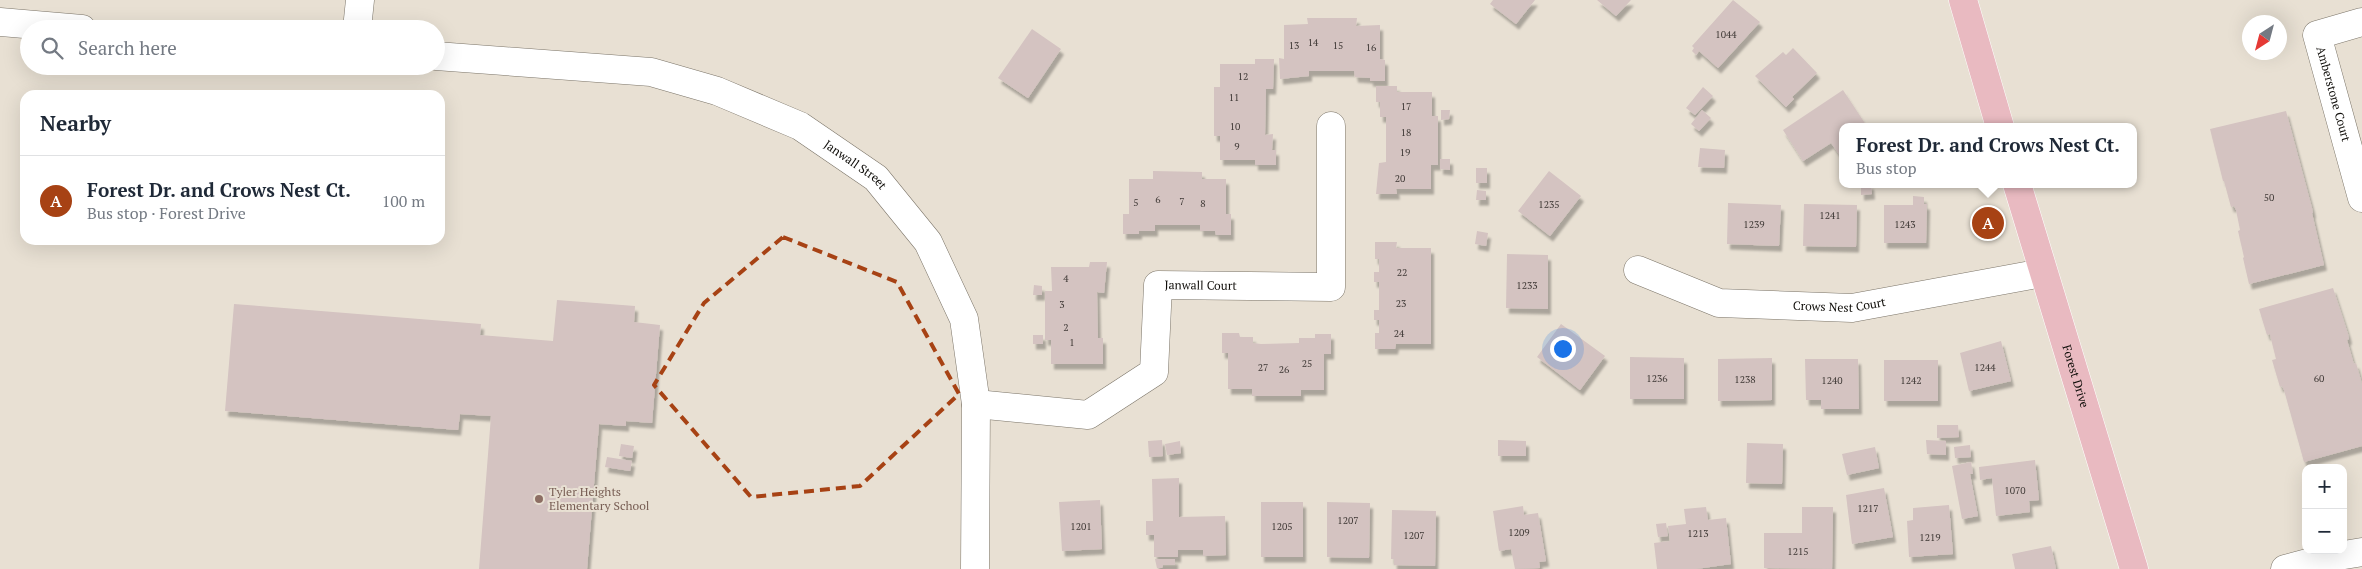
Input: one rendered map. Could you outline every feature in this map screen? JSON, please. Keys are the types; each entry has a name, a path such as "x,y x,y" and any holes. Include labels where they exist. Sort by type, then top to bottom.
{"main road":[{"path":"1963,0 1999,123"},
{"name":"Forest Drive","path":"2017,188 2134,569"}],"street":[{"path":"358,20 360,0"},
{"path":"0,22 20,24"},
{"name":"Amberstone Court","path":"2362,22 2317,35 2362,198"},
{"name":"Janwall Street","path":"445,57 651,72 717,91 800,126 876,178 928,242 964,319 976,404 975,569"},
{"name":"Janwall Court","path":"976,404 1088,415 1154,372 1158,285 1331,287 1331,126"},
{"name":"Crows Nest Court","path":"1638,270 1719,303 1852,308 2042,273"},
{"path":"2285,569 2326,558 2362,552"}],"highlighted area":[{"path":"783,237 897,282 959,394 860,486 751,497 654,385 704,303"}],"building":[{"path":"1493,0 1535,0 1516,24 1490,4"},
{"path":"1597,0 1631,0 1616,16"},
{"path":"1733,0 1760,22 1718,68 1699,51 1696,55 1692,51 1694,48 1692,46"},
{"path":"1307,18 1357,18 1356,26 1380,25 1380,59 1385,60 1385,81 1370,81 1370,78 1355,77 1354,71 1309,71 1309,76 1280,79 1279,58 1284,59 1284,25 1308,24"},
{"path":"1032,29 1061,49 1028,98 998,78"},
{"path":"1793,48 1817,73 1792,97 1794,99 1786,107 1755,76 1783,52 1786,55"},
{"path":"1255,59 1274,59 1273,89 1266,89 1265,135 1273,134 1272,150 1276,150 1276,165 1255,165 1255,160 1220,160 1220,136 1214,136 1214,87 1220,87 1220,64 1255,64"},
{"path":"1376,86 1397,86 1397,92 1432,92 1432,116 1438,116 1438,165 1431,165 1431,189 1396,189 1397,194 1376,194 1379,163 1386,162 1386,117 1380,117 1380,102 1376,102"},
{"path":"1703,87 1713,96 1695,115 1686,108"},
{"path":"1843,90 1865,123 1839,123 1839,154 1831,143 1803,161 1783,130"},
{"path":"1441,110 1450,110 1449,119 1441,120"},
{"path":"1702,110 1711,118 1699,131 1691,124"},
{"path":"2286,111 2312,208 2324,265 2249,284 2238,231 2240,230 2236,210 2234,206 2231,207 2210,129"},
{"path":"1700,148 1725,150 1724,168 1698,167"},
{"path":"1440,159 1450,159 1450,170 1440,169"},
{"path":"1476,168 1487,168 1487,183 1476,183"},
{"path":"1153,171 1202,172 1202,179 1226,179 1226,214 1231,214 1231,235 1216,235 1215,231 1200,231 1200,225 1155,225 1155,231 1123,234 1123,214 1129,214 1129,179 1153,179"},
{"path":"1549,171 1581,196 1550,236 1518,211"},
{"path":"1861,188 1871,188 1872,194 1861,195"},
{"path":"1477,190 1486,191 1486,200 1476,200"},
{"path":"1913,196 1924,197 1924,204 1927,204 1926,243 1884,243 1884,205 1913,205"},
{"path":"1728,203 1781,205 1779,246 1727,244"},
{"path":"1804,204 1857,205 1856,247 1803,246"},
{"path":"1477,231 1488,233 1486,246 1475,244"},
{"path":"1375,242 1397,242 1396,248 1431,248 1431,344 1396,344 1395,349 1375,349 1375,333 1379,333 1379,320 1374,320 1374,310 1379,310 1379,282 1374,282 1374,272 1379,272 1379,259 1375,259"},
{"path":"1507,254 1548,255 1548,309 1506,308"},
{"path":"1090,262 1107,262 1104,293 1097,292 1098,338 1103,338 1103,364 1051,364 1051,340 1045,340 1045,291 1052,291 1051,267 1089,267"},
{"path":"1034,285 1042,286 1042,295 1033,295"},
{"path":"2333,288 2348,334 2349,339 2347,340 2353,361 2354,364 2356,363 2362,384 2362,446 2304,462 2284,390 2282,386 2280,387 2272,360 2276,359 2270,334 2267,335 2259,309"},
{"name":"Tyler Heights Elementary School","path":"557,300 635,306 634,322 660,325 652,423 626,421 626,426 599,424 587,569 479,569 491,416 460,414 458,430 225,411 234,304 481,324 480,335 553,341"},
{"path":"1561,324 1605,356 1580,390 1537,357"},
{"path":"1222,333 1239,333 1240,337 1253,337 1253,343 1261,344 1299,343 1299,338 1315,338 1315,334 1331,334 1331,354 1324,354 1324,390 1301,390 1301,396 1252,396 1252,389 1228,389 1228,353 1222,353"},
{"path":"1033,335 1043,335 1043,344 1033,344"},
{"path":"2001,341 2011,381 1969,391 1960,353"},
{"path":"1630,357 1684,358 1684,399 1630,399"},
{"path":"1772,358 1772,400 1718,401 1718,359"},
{"path":"1805,359 1858,359 1859,409 1821,409 1821,400 1806,400"},
{"path":"1884,360 1938,360 1938,401 1884,401"},
{"path":"1937,425 1958,425 1959,437 1937,438"},
{"path":"1162,440 1163,456 1149,457 1148,441"},
{"path":"1498,440 1526,441 1526,456 1498,456"},
{"path":"1926,440 1946,441 1946,455 1927,454"},
{"path":"1180,441 1181,453 1167,455 1165,444"},
{"path":"1747,443 1783,444 1782,484 1746,483"},
{"path":"621,444 634,446 632,458 619,456"},
{"path":"1970,445 1971,457 1955,458 1954,447"},
{"path":"1875,447 1879,468 1847,475 1842,454"},
{"path":"607,457 632,461 630,471 605,467"},
{"path":"2035,460 2039,500 2029,501 2030,512 1996,516 1992,478 1980,480 1979,467"},
{"path":"1971,462 1973,474 1970,474 1978,516 1962,519 1952,466"},
{"path":"1179,478 1179,517 1225,516 1226,555 1203,556 1203,550 1178,550 1178,557 1154,557 1154,535 1146,535 1146,521 1153,521 1152,479"},
{"path":"1884,488 1893,537 1852,544 1846,495"},
{"path":"1100,500 1102,549 1062,551 1059,502"},
{"path":"1261,502 1303,502 1303,557 1261,557"},
{"path":"1327,502 1370,503 1369,558 1327,557"},
{"path":"1949,505 1953,554 1909,557 1907,521 1913,520 1913,508"},
{"path":"1523,506 1524,515 1538,513 1546,561 1539,562 1540,568 1515,569 1511,549 1499,551 1493,511"},
{"path":"1706,507 1708,520 1726,518 1731,564 1696,569 1657,569 1654,543 1670,541 1668,526 1686,524 1684,509"},
{"path":"1802,507 1833,507 1832,569 1764,568 1764,533 1802,533"},
{"path":"1392,510 1436,511 1435,566 1394,565 1394,559 1391,559"},
{"path":"1666,523 1668,536 1658,537 1656,524"},
{"path":"2051,546 2056,569 2015,569 2012,554"},
{"path":"1155,559 1175,559 1175,565 1163,565 1162,568 1157,568"}],"place":[{"name":"Forest Dr. and Crows Nest Ct.","path":"1988,223"},
{"name":"Tyler Heights Elementary School","path":"539,499"}]}
